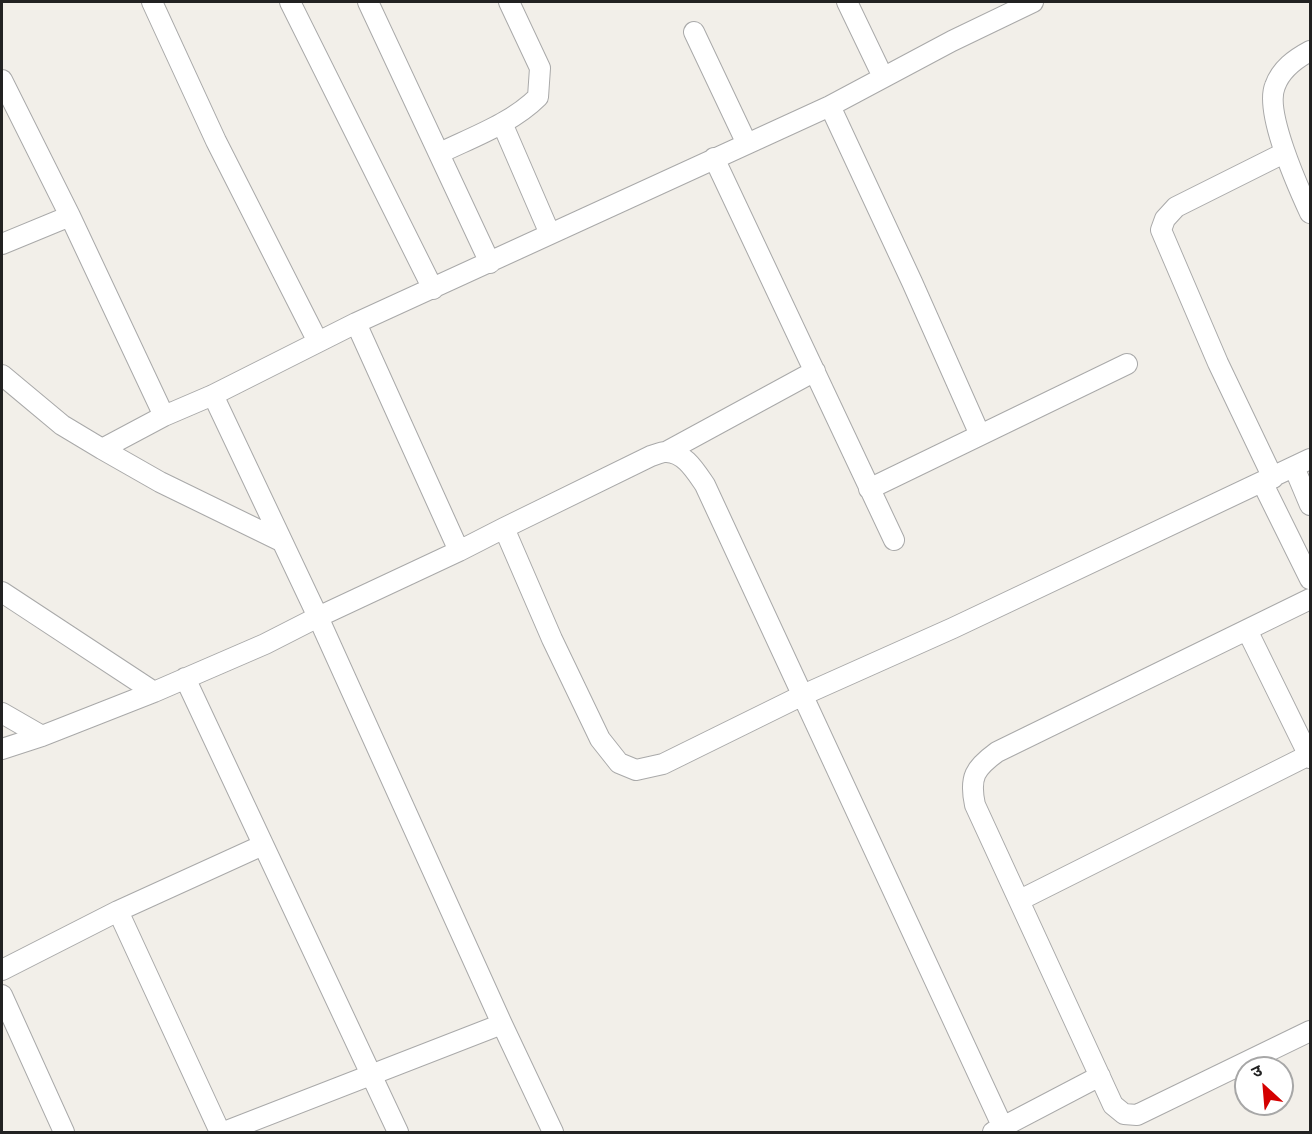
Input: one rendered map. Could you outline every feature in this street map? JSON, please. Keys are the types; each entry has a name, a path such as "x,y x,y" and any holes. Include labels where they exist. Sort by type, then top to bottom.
{"street":[{"path":"152,2 216,141 318,342"},
{"path":"290,2 433,289"},
{"path":"368,2 490,262"},
{"path":"440,153 502,123 527,108 538,97 540,68 509,2"},
{"path":"847,2 883,77"},
{"path":"987,24 999,2"},
{"path":"102,449 164,416 213,395 356,323 830,106 1033,2"},
{"path":"694,33 747,144"},
{"path":"1311,51 1283,70 1273,88 1274,116 1284,153 1311,213"},
{"path":"2,80 70,216 164,416"},
{"path":"830,106 908,272 980,435"},
{"path":"502,123 550,234"},
{"path":"1284,153 1176,207 1165,219 1161,230 1311,579"},
{"path":"714,158 894,540"},
{"path":"2,244 70,216"},
{"path":"356,323 459,551"},
{"path":"869,489 1127,364"},
{"path":"2,749 42,736 154,692 265,644 629,466 666,452 815,370"},
{"path":"2,375 62,425 102,449 160,482 281,541"},
{"path":"213,395 318,617 553,1132"},
{"path":"666,452 679,455 690,464 705,485 803,694 1000,1131 1100,1076"},
{"path":"504,528 600,739 619,763 636,770 663,764 803,694 953,628 1302,464 1311,505"},
{"path":"2,592 154,692"},
{"path":"1311,599 997,752 974,773 972,789 975,805 1113,1105 1124,1114 1137,1115 1311,1031"},
{"path":"1020,900 1310,757 1247,630"},
{"path":"185,678 398,1132"},
{"path":"2,713 42,736"},
{"path":"2,970 118,911 263,845"},
{"path":"118,911 222,1132 502,1024"},
{"path":"2,994 64,1132"}]}
